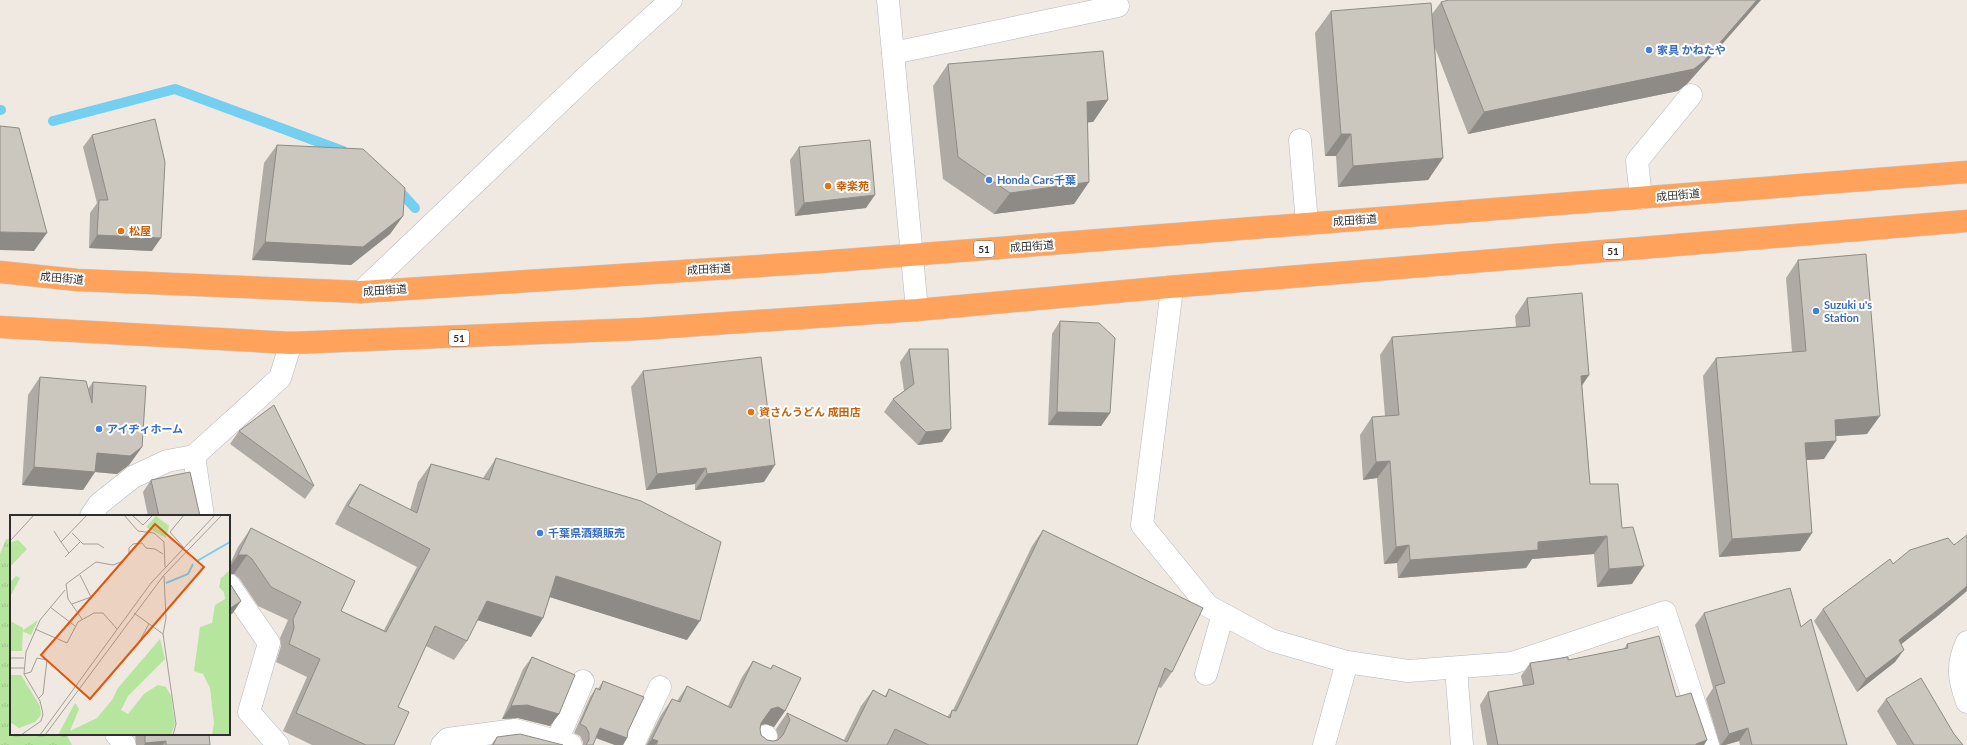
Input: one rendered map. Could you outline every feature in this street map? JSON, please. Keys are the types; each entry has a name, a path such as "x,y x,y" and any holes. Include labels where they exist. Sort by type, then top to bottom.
{"highway":[{"name":"成田街道","path":"0,272 77,280 361,292 912,255 1967,172"},
{"name":"51","path":"0,327 291,343 611,331 918,310 1967,221"}],"street":[{"path":"361,292 586,77 671,0"},
{"path":"888,0 918,310"},
{"path":"893,52 1118,6"},
{"path":"1641,198 1637,161 1691,95"},
{"path":"1300,140 1307,224"},
{"path":"1169,288 1171,297 1142,525 1208,606 1271,640 1346,662 1408,671 1512,663 1665,612 1708,745"},
{"path":"92,515 99,504 134,477 167,461 194,456 280,378 291,343"},
{"path":"194,456 203,515"},
{"path":"230,586 270,643 249,712 278,745"},
{"path":"1206,674 1223,614"},
{"path":"1967,642 1962,652 1959,680 1967,702"},
{"path":"1324,745 1346,662"},
{"path":"1456,668 1462,745"},
{"path":"442,745 448,739 516,730 564,743 583,682"},
{"path":"633,745 660,687"},
{"path":"117,735 125,745"}],"green space":[{"path":"6,539 10,540 10,735 67,735 72,745 0,745 0,554"}],"building":[{"path":"1449,0 1757,0 1704,61 1694,69 1484,112 1441,2"},
{"path":"1431,3 1443,158 1353,166 1351,134 1341,134 1331,11"},
{"path":"1103,51 1108,100 1087,102 1089,182 1010,193 958,157 948,64"},
{"path":"155,119 165,162 161,238 97,235 99,200 108,200 92,135"},
{"path":"0,126 19,128 47,233 0,232"},
{"path":"870,140 875,195 804,203 799,147"},
{"path":"277,145 363,149 405,188 403,216 363,247 265,242"},
{"path":"1866,254 1880,416 1835,420 1836,441 1805,443 1812,533 1732,539 1716,358 1806,351 1798,260"},
{"path":"1582,293 1589,375 1581,376 1590,484 1618,484 1622,528 1633,527 1644,566 1609,569 1607,536 1538,542 1538,550 1410,560 1409,545 1396,547 1390,461 1376,462 1372,417 1399,415 1392,337 1530,326 1527,298"},
{"path":"1060,321 1099,323 1115,338 1110,413 1057,412"},
{"path":"909,349 948,349 951,429 926,432 893,399 914,384"},
{"path":"761,357 775,465 707,474 706,468 657,474 643,371"},
{"path":"40,377 86,381 92,403 93,382 146,386 142,447 130,456 97,453 95,472 34,467"},
{"path":"274,405 314,486 239,431"},
{"path":"496,458 641,501 721,542 700,621 556,576 543,618 487,601 467,641 435,626 398,707 409,712 394,745 366,745 296,713 320,659 289,644 294,628 293,619 301,602 271,587 252,559 247,555 238,555 251,528 355,581 341,611 386,632 430,549 348,506 360,484 417,513 431,464 489,480"},
{"path":"190,472 200,515 159,515 151,480"},
{"path":"1043,530 1203,608 1172,672 1165,668 1137,745 929,745 895,729 887,745 656,745 658,741 652,739 672,699 680,702 687,686 731,708 753,661 771,669 773,665 801,678 785,711 778,707 771,709 761,723 761,735 767,740 778,740 783,735 790,720 787,713 847,742 873,690 886,697 889,689 950,718 952,710 956,711"},
{"path":"1967,535 1967,586 1899,640 1904,650 1866,679 1823,609 1890,559 1893,564 1910,550 1948,538 1954,545"},
{"path":"230,584 241,601 230,608"},
{"path":"1790,588 1801,627 1811,619 1847,745 1752,745 1748,728 1729,734 1715,686 1725,683 1704,613"},
{"path":"1659,636 1676,697 1691,693 1707,740 1696,745 1498,745 1488,692 1534,684 1530,663 1568,657 1568,660 1628,648 1627,644"},
{"path":"532,657 575,675 559,714 527,705 511,706"},
{"path":"1921,678 1954,734 1963,745 1914,745 1886,699"},
{"path":"603,681 644,697 628,731 627,738 600,728 593,745 586,745 589,740 589,733 586,727 580,724 596,688 600,690"},
{"path":"520,734 563,745 493,745 497,737"},
{"path":"145,735 209,735 210,745 166,745 166,741 145,743"}],"waterway":[{"path":"53,121 175,89 343,151"},
{"path":"396,187 415,208"}],"place":[{"name":"家具 かねたや","path":"1649,50"},
{"name":"Honda Cars千葉","path":"989,180"},
{"name":"幸楽苑","path":"828,186"},
{"name":"松屋","path":"121,231"},
{"name":"Suzuki u's Station","path":"1816,311"},
{"name":"資さんうどん 成田店","path":"751,412"},
{"name":"アイヂィホーム","path":"99,429"},
{"name":"千葉県酒類販売","path":"540,533"}]}
